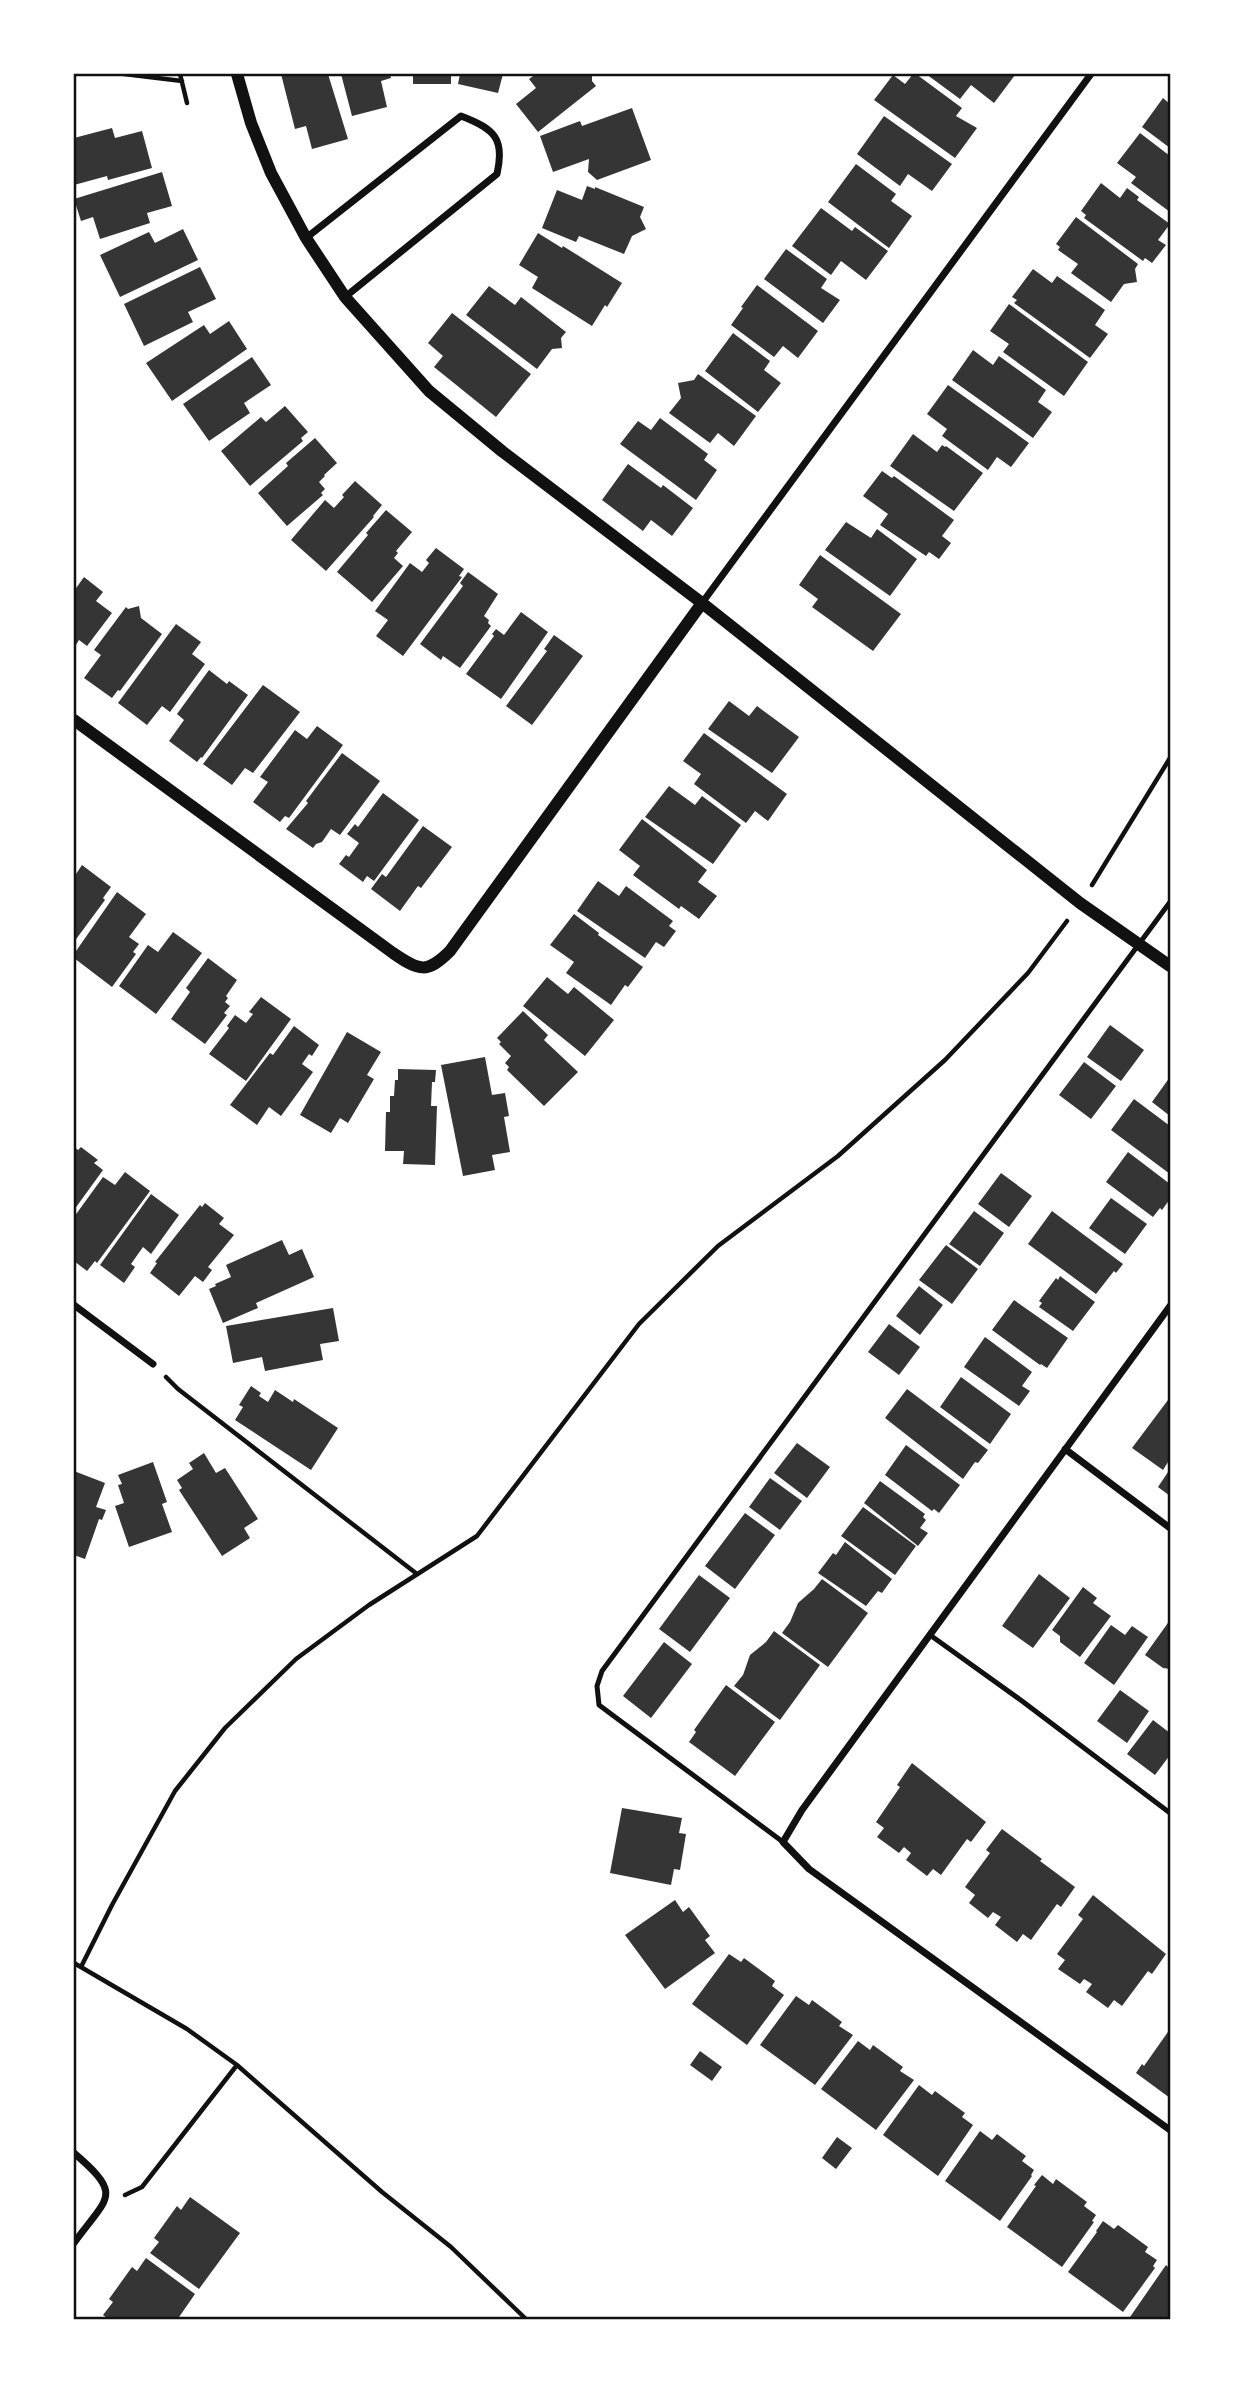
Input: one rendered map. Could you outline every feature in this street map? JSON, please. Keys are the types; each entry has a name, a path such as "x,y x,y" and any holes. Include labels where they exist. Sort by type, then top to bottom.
{"street":[{"path":"237,74 251,123 271,173 306,238 345,297 429,391 503,452 702,603 1080,903 1171,966"},
{"path":"74,720 410,965 428,968 437,964 450,951 1091,74"},
{"path":"306,238 461,116 494,134 501,154 497,174 345,297"},
{"path":"74,1305 153,1364"},
{"path":"1171,1306 802,1810 783,1842 809,1869 1171,2130"},
{"path":"1065,1450 1171,1528"},
{"path":"74,2153 98,2176 107,2192 105,2201 74,2243"}],"lane":[{"path":"783,1842 598,1705 597,1686 602,1671 1171,902"},
{"path":"930,1635 1171,1813"}],"path":[{"path":"124,74 182,81"},
{"path":"180,74 187,103"},
{"path":"1098,877 1171,758"},
{"path":"81,1967 175,1791 225,1728 296,1660 369,1605 477,1536 639,1324 718,1246 838,1156 945,1060 1028,973 1060,930"},
{"path":"153,1364 178,1389 417,1574"},
{"path":"74,1963 187,2029 237,2064 382,2192 451,2247 527,2319"},
{"path":"107,2192 123,2196 142,2187 237,2064"}],"building":[{"path":"281,74 328,74 348,139 312,149 306,126 295,129"},
{"path":"341,74 390,74 391,78 381,81 387,107 352,116"},
{"path":"413,74 451,74 451,84 413,84"},
{"path":"460,74 503,74 498,93 458,84"},
{"path":"536,74 592,74 592,81 596,86 538,132 516,104 536,88 529,79"},
{"path":"913,74 962,108 956,116 977,128 955,158 874,100 893,75 905,84"},
{"path":"926,74 1015,75 994,103 971,85 960,99"},
{"path":"1163,98 1170,104 1170,148 1142,127"},
{"path":"632,108 651,160 597,180 588,172 589,159 553,172 540,136 580,121 582,126"},
{"path":"884,116 952,164 932,191 908,174 900,186 857,154"},
{"path":"112,128 115,138 142,131 152,168 108,180 107,176 74,185 74,138"},
{"path":"1140,133 1170,156 1170,212 1131,183 1136,177 1117,163"},
{"path":"856,164 896,194 891,201 912,216 889,248 828,202"},
{"path":"162,172 172,206 147,213 150,223 100,239 93,217 81,221 74,199"},
{"path":"1101,183 1120,198 1127,188 1139,197 1137,200 1170,224 1158,240 1166,245 1152,263 1145,258 1143,261 1084,218 1086,215 1081,211"},
{"path":"587,186 644,207 640,217 646,229 632,236 624,254 579,236 576,242 542,228 557,190 582,200"},
{"path":"821,208 852,231 855,227 888,251 866,280 841,261 831,275 792,246"},
{"path":"1076,217 1138,264 1135,269 1137,282 1124,284 1111,302 1071,273 1078,264 1058,250 1060,247 1056,244"},
{"path":"183,229 198,260 120,297 100,255 149,232 155,243"},
{"path":"538,233 622,283 592,326 532,288 538,277 519,265"},
{"path":"786,249 827,279 821,288 840,300 823,323 764,279"},
{"path":"200,267 216,299 188,312 193,322 144,346 124,304"},
{"path":"1033,269 1052,283 1057,276 1105,310 1095,325 1108,334 1090,358 1014,303 1017,300 1012,297"},
{"path":"757,285 818,331 798,358 783,346 774,357 731,325"},
{"path":"489,286 515,305 521,297 566,332 561,338 562,348 552,349 537,369 466,315"},
{"path":"1009,304 1088,362 1064,396 1003,352 1009,344 990,331"},
{"path":"452,313 531,374 496,417 434,367 443,356 428,343"},
{"path":"229,321 247,349 172,401 146,363 204,325 210,334"},
{"path":"733,333 770,361 764,370 781,383 758,412 705,371"},
{"path":"973,350 993,365 999,356 1046,390 1038,402 1052,412 1033,438 952,380"},
{"path":"252,357 271,385 244,403 250,413 209,441 183,404"},
{"path":"698,374 756,416 734,446 718,433 710,443 669,413 681,398 678,383 694,380"},
{"path":"948,385 1029,443 1011,467 997,457 988,470 942,436 947,429 927,414"},
{"path":"285,406 308,432 301,438 303,441 250,486 221,451 261,417 266,422"},
{"path":"660,418 708,454 704,460 717,470 696,500 620,444 638,421 651,430"},
{"path":"913,434 937,452 942,445 946,446 983,473 954,511 890,466"},
{"path":"315,438 337,463 319,482 325,489 321,493 323,495 287,526 258,493 288,466 286,463"},
{"path":"628,464 661,488 663,485 693,508 672,536 651,520 643,531 602,500"},
{"path":"882,471 892,478 894,476 954,520 942,536 951,543 939,559 929,552 926,556 880,525 888,514 863,496"},
{"path":"355,481 382,505 326,571 291,540 325,500 334,508"},
{"path":"386,510 412,532 396,551 398,553 394,558 403,566 372,602 337,572"},
{"path":"846,522 871,538 877,529 917,559 890,596 825,550"},
{"path":"436,548 464,569 459,576 462,577 403,656 376,636 388,620 375,611 410,563 422,572 429,563 426,560"},
{"path":"820,555 901,614 873,651 812,607 818,599 799,585"},
{"path":"468,572 498,594 484,616 491,626 460,668 443,656 441,660 420,644 463,586 460,583"},
{"path":"84,577 103,592 96,601 112,613 87,646 79,640 74,648 74,591"},
{"path":"139,606 141,618 162,634 112,698 84,678 101,655 94,650 126,607 128,609"},
{"path":"521,612 548,632 501,699 466,674 494,636 492,634 496,629 504,635"},
{"path":"176,624 201,642 192,654 205,664 170,712 162,706 147,725 118,703"},
{"path":"554,635 583,656 532,725 506,706 547,651 544,649"},
{"path":"209,670 248,695 197,762 169,741 184,720 177,714"},
{"path":"263,685 300,712 253,773 245,768 232,785 203,764"},
{"path":"729,701 749,716 757,706 799,737 772,773 708,729"},
{"path":"317,726 343,745 289,818 285,816 280,822 253,802 268,782 260,777 295,730 307,739"},
{"path":"704,733 787,794 768,821 755,811 746,823 694,784 701,774 683,761"},
{"path":"342,753 380,781 340,835 331,829 322,842 313,848 286,829 308,803 306,801"},
{"path":"669,786 695,805 702,796 741,825 713,864 645,817"},
{"path":"383,793 419,820 374,881 367,876 363,882 339,864 346,855 349,857 359,843 347,834 355,824 358,827"},
{"path":"642,819 707,870 698,882 717,896 699,919 681,906 679,909 633,875 640,866 619,850"},
{"path":"423,826 452,847 400,911 371,889 382,874 386,877"},
{"path":"82,865 111,887 103,898 105,900 74,942 74,877"},
{"path":"598,881 619,896 626,886 673,921 669,926 676,931 664,947 656,942 645,958 577,911"},
{"path":"117,892 146,914 129,937 139,944 133,952 136,954 112,987 74,958 74,954"},
{"path":"574,914 643,967 628,987 625,985 611,1005 566,973 574,962 550,945"},
{"path":"173,932 202,953 156,1014 119,986 148,945 158,952"},
{"path":"208,958 237,980 226,996 228,998 225,1002 230,1006 224,1013 227,1015 205,1044 171,1019 190,992 186,988"},
{"path":"547,977 568,994 574,987 614,1020 585,1056 523,1006"},
{"path":"261,997 291,1019 246,1081 209,1054 229,1028 227,1026 235,1015 246,1023 253,1014 249,1012"},
{"path":"523,1011 548,1035 544,1040 578,1072 544,1106 507,1070 509,1067 505,1063 511,1056 499,1044 501,1042 497,1038"},
{"path":"1110,1025 1144,1050 1121,1081 1087,1057"},
{"path":"294,1026 319,1045 312,1056 309,1054 302,1064 313,1072 281,1116 269,1107 257,1125 230,1105"},
{"path":"347,1032 381,1052 367,1075 374,1079 348,1123 340,1118 331,1133 300,1115"},
{"path":"485,1057 492,1095 505,1093 509,1116 504,1117 510,1152 492,1155 495,1170 463,1176 441,1065"},
{"path":"1084,1062 1116,1086 1091,1119 1059,1095"},
{"path":"398,1069 436,1070 435,1082 432,1082 431,1106 437,1106 435,1165 403,1164 404,1151 385,1151 386,1112 390,1112 390,1096 394,1096"},
{"path":"1170,1077 1170,1116 1152,1102"},
{"path":"1134,1099 1170,1126 1170,1174 1111,1130"},
{"path":"74,1147 78,1150 81,1147 98,1160 94,1163 103,1170 74,1210"},
{"path":"1128,1152 1170,1184 1170,1199 1153,1217 1106,1182"},
{"path":"125,1172 150,1191 97,1263 95,1261 87,1271 74,1261 74,1217 103,1177 115,1185"},
{"path":"1001,1173 1032,1196 1009,1227 978,1204"},
{"path":"151,1194 179,1215 151,1254 143,1247 131,1264 135,1267 124,1283 100,1265"},
{"path":"1111,1198 1147,1224 1125,1254 1089,1228"},
{"path":"205,1203 224,1218 219,1224 234,1235 208,1267 212,1270 203,1282 195,1276 179,1296 150,1273 157,1263 155,1262 200,1205 202,1207"},
{"path":"974,1211 1004,1233 980,1266 949,1244"},
{"path":"1052,1211 1123,1264 1096,1294 1028,1244"},
{"path":"282,1240 289,1255 302,1249 314,1277 256,1303 258,1308 223,1323 209,1289 231,1277 226,1265"},
{"path":"946,1245 978,1269 952,1304 919,1280"},
{"path":"1060,1276 1095,1302 1073,1331 1039,1307 1042,1303 1039,1301"},
{"path":"919,1286 943,1305 920,1335 896,1316"},
{"path":"1014,1300 1068,1338 1047,1368 992,1330"},
{"path":"333,1308 339,1341 320,1344 323,1360 265,1371 262,1357 233,1363 226,1326"},
{"path":"889,1324 920,1347 899,1375 868,1352"},
{"path":"985,1337 1032,1372 1022,1386 1030,1391 1019,1406 964,1367"},
{"path":"961,1377 1011,1414 990,1444 940,1407"},
{"path":"251,1386 268,1402 275,1390 293,1402 294,1399 338,1428 311,1470 235,1420 243,1407 239,1405"},
{"path":"907,1389 988,1450 963,1479 885,1418"},
{"path":"1168,1400 1170,1459 1163,1470 1132,1448"},
{"path":"797,1443 830,1467 807,1498 774,1473"},
{"path":"906,1445 960,1485 939,1513 934,1509 932,1511 885,1475"},
{"path":"204,1453 216,1473 225,1468 258,1519 244,1528 250,1538 222,1556 179,1490 182,1488 177,1480 193,1469 189,1463"},
{"path":"153,1462 167,1502 162,1504 172,1532 129,1547 115,1506 124,1503 118,1475"},
{"path":"1170,1469 1170,1496 1158,1487"},
{"path":"74,1471 105,1483 96,1507 106,1510 102,1520 99,1519 85,1559 74,1555"},
{"path":"770,1478 802,1501 780,1530 749,1507"},
{"path":"880,1481 925,1514 923,1517 926,1520 920,1528 928,1533 918,1546 864,1503"},
{"path":"863,1507 916,1546 895,1575 841,1536"},
{"path":"745,1513 775,1535 735,1589 705,1566"},
{"path":"845,1542 892,1579 882,1593 878,1591 866,1606 818,1573"},
{"path":"1039,1574 1070,1598 1033,1648 1002,1626"},
{"path":"699,1575 730,1598 690,1652 659,1629"},
{"path":"822,1579 868,1613 828,1667 782,1633 798,1603"},
{"path":"1083,1587 1097,1598 1093,1603 1111,1616 1080,1657 1060,1642 1060,1636 1052,1630"},
{"path":"1170,1620 1170,1669 1163,1668 1145,1655"},
{"path":"1111,1625 1125,1635 1132,1626 1148,1637 1114,1685 1084,1663"},
{"path":"774,1631 820,1665 780,1720 734,1686 743,1675 750,1655 766,1642"},
{"path":"664,1642 692,1664 651,1718 623,1696"},
{"path":"726,1685 775,1722 735,1776 689,1742 696,1732 694,1730"},
{"path":"1120,1690 1149,1711 1127,1743 1097,1721"},
{"path":"1153,1720 1170,1733 1170,1755 1155,1775 1127,1754"},
{"path":"912,1763 986,1822 971,1842 967,1839 941,1875 933,1869 927,1876 906,1860 911,1853 904,1847 899,1853 877,1837 884,1828 876,1822 900,1787 897,1785"},
{"path":"622,1808 682,1818 679,1833 686,1834 680,1870 674,1869 671,1885 610,1873"},
{"path":"1002,1829 1075,1887 1061,1907 1057,1904 1031,1940 1023,1934 1017,1942 995,1925 1001,1917 993,1912 988,1918 969,1903 975,1895 965,1887 990,1853 986,1850"},
{"path":"1093,1895 1166,1954 1152,1974 1148,1971 1122,2006 1114,2000 1108,2008 1086,1992 1092,1984 1084,1979 1080,1984 1058,1969 1065,1960 1057,1954 1083,1919 1078,1915"},
{"path":"675,1900 683,1912 689,1907 710,1936 705,1940 715,1953 665,1989 625,1935"},
{"path":"729,1954 741,1962 744,1958 775,1981 772,1986 784,1995 747,2045 692,2004"},
{"path":"796,1996 809,2005 812,2000 842,2022 839,2026 853,2035 815,2085 760,2045"},
{"path":"1170,2029 1170,2098 1136,2073"},
{"path":"858,2041 870,2050 873,2045 903,2067 900,2071 914,2080 876,2130 821,2089"},
{"path":"700,2051 722,2067 712,2081 690,2065"},
{"path":"919,2085 932,2095 935,2091 965,2113 962,2117 973,2125 938,2176 883,2135"},
{"path":"980,2131 992,2140 997,2134 1026,2156 1022,2161 1034,2170 1000,2221 945,2181"},
{"path":"837,2137 852,2148 836,2169 822,2158"},
{"path":"1042,2175 1053,2184 1056,2179 1087,2202 1084,2206 1096,2215 1092,2221 1094,2222 1062,2267 1007,2227"},
{"path":"190,2197 240,2233 199,2289 150,2253 159,2242 154,2238 177,2206 181,2210"},
{"path":"1103,2221 1114,2229 1118,2225 1148,2247 1145,2252 1157,2260 1153,2266 1155,2268 1123,2312 1068,2272"},
{"path":"146,2258 195,2294 177,2320 110,2320 103,2315 113,2302 109,2299 132,2267 137,2271"},
{"path":"1166,2265 1170,2269 1170,2320 1133,2320 1130,2317"}]}
